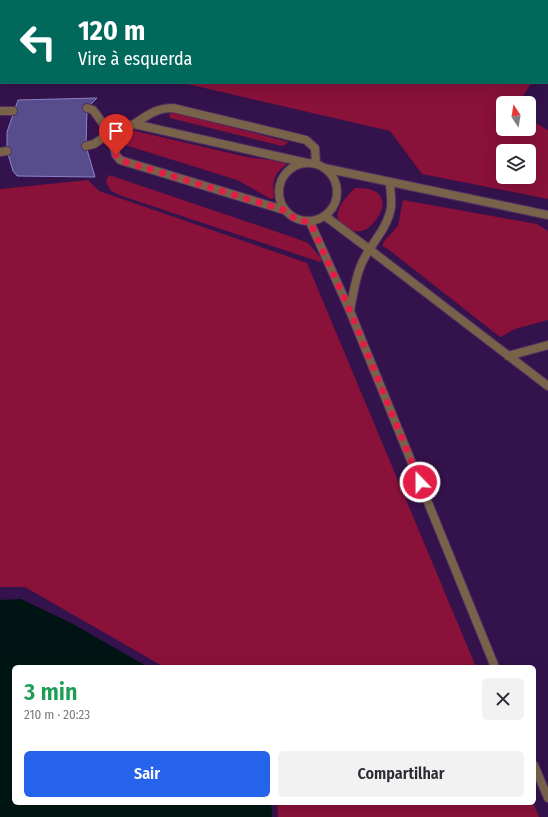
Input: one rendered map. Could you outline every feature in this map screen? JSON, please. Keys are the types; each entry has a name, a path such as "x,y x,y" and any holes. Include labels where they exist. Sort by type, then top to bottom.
{"lane":[{"path":"87,108 93,110 110,133 116,155 123,161 284,210"},
{"path":"86,146 94,144 110,133 134,124 153,111 166,108 173,108 306,140 315,148 320,166 330,174 335,181 337,189 337,197 334,205 328,213 320,219 310,222 300,221 291,217 284,210 278,191 280,182 284,175 291,169 308,163"},
{"path":"0,111 13,112"},
{"path":"134,124 390,182 548,215"},
{"path":"350,311 356,278 361,265 369,249 385,225 391,208 390,182"},
{"path":"325,216 548,386"},
{"path":"310,222 350,311 493,665"},
{"path":"508,356 548,345"},
{"path":"536,770 548,798"}],"shaded area":[{"path":"187,84 530,84 523,96 496,96 496,136 536,136 536,123 548,130 548,199 422,174 390,131"},
{"path":"171,112 288,142 282,146 170,118 169,115"},
{"path":"126,130 247,157 285,162 286,165 278,172 274,179 274,198 271,199 237,180 125,145 120,138 122,132"},
{"path":"109,175 308,243 323,260 320,262 119,195 110,190 106,181"},
{"path":"88,180 99,191 307,263 475,665 161,665 25,587 0,587 0,189"},
{"path":"355,188 375,191 378,193 383,202 381,211 374,223 362,231 352,231 341,225 338,215 340,206"},
{"path":"403,200 537,224 548,231 548,320 515,329 500,337 388,249 382,246 385,240 398,226"},
{"path":"21,599 73,624 145,665 12,665 12,805 271,805 272,817 0,817 0,600"},
{"path":"277,805 534,805 539,817 278,817"}],"building":[{"path":"97,98 87,108 86,146 95,177 17,176 13,171 7,151 7,132 18,100"}],"route":[{"path":"116,155 120,160 284,210 291,217 300,221 310,222 350,311 420,482"}]}
